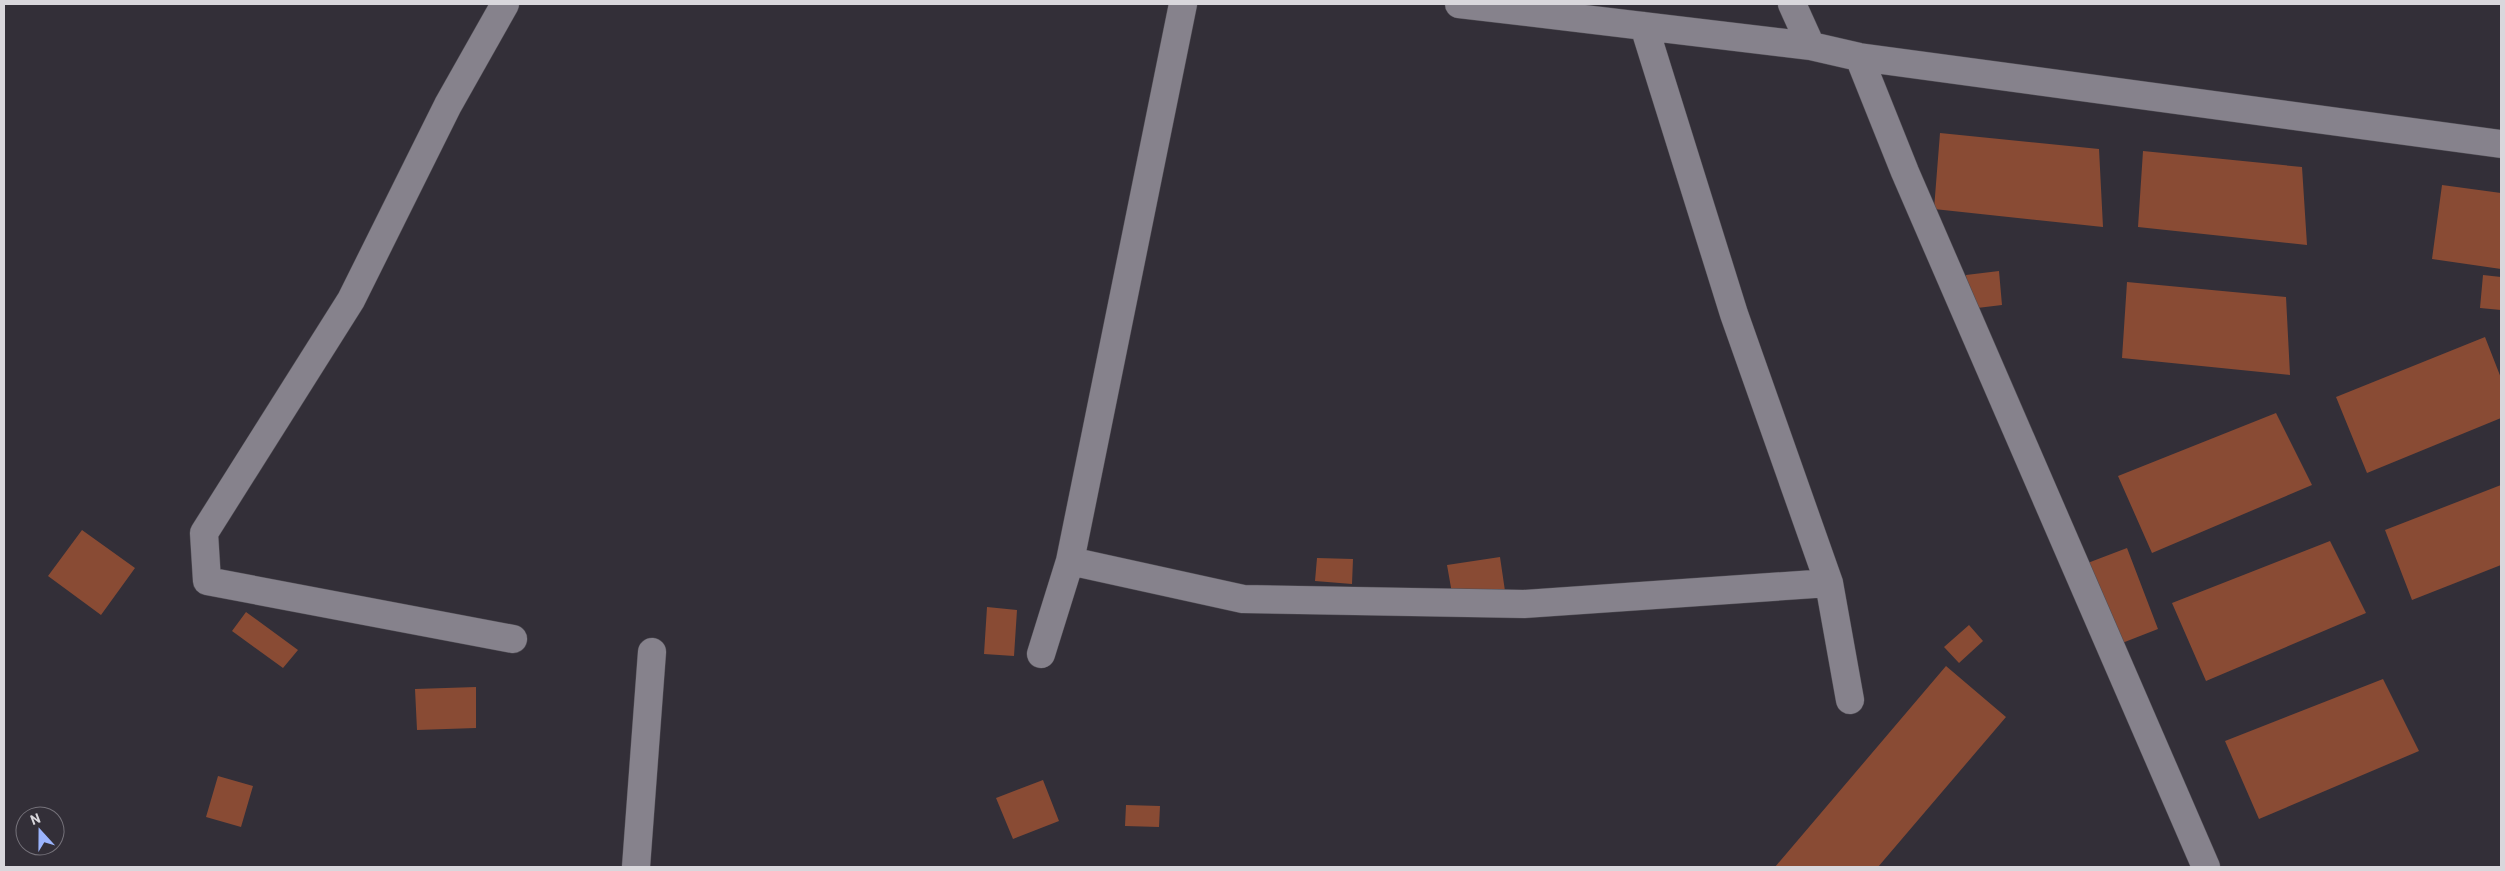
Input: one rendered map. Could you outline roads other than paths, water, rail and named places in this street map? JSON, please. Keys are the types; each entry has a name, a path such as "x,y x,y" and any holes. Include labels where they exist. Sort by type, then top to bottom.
{"street":[{"path":"505,4 448,105 351,300 204,533 207,581 514,638"},
{"path":"1042,654 1070,561 1184,4"},
{"path":"1459,4 1811,46 1859,57 2501,144"},
{"path":"1792,4 1811,46"},
{"path":"1644,26 1734,314 1829,583 1850,700"},
{"path":"1859,57 1909,181 2206,867"},
{"path":"1070,561 1243,599 1524,604 1829,583"},
{"path":"636,867 652,652"}]}
